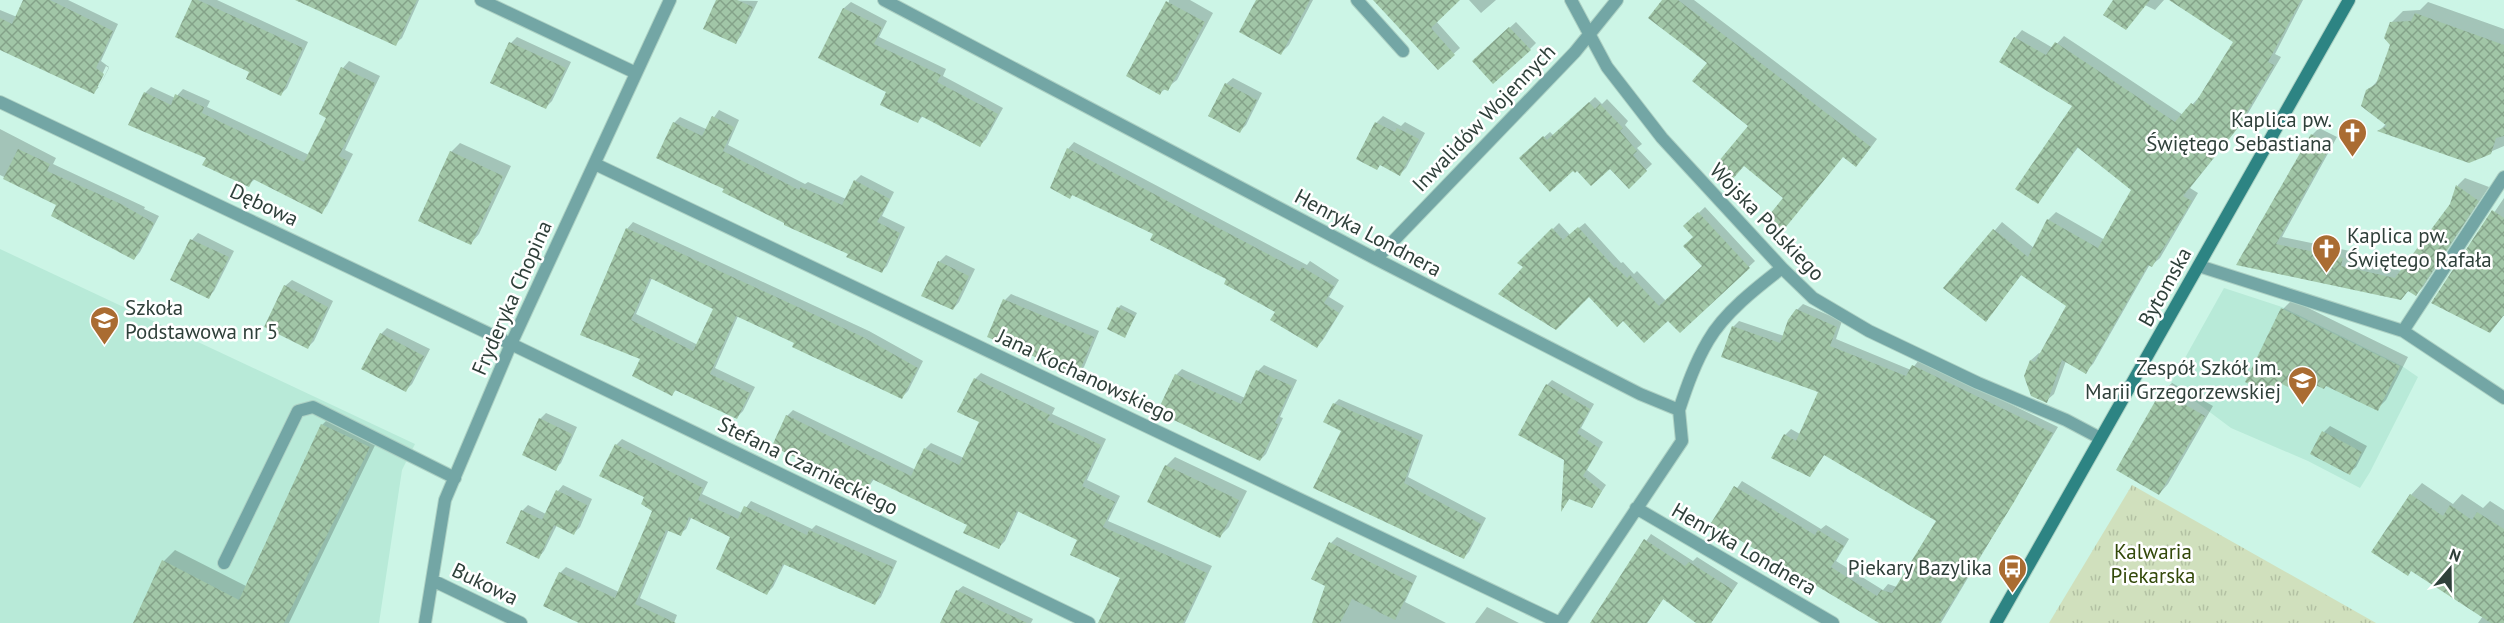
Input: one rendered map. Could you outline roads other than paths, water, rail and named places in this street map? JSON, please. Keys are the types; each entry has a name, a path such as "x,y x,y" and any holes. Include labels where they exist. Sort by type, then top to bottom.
{"street":[{"path":"481,0 636,73"},
{"name":"Fryderyka Chopina","path":"425,623 445,500 511,344 670,0"},
{"name":"Henryka Londnera","path":"884,0 1376,260 1640,394 1678,410"},
{"path":"1357,0 1403,51"},
{"name":"Wojska Polskiego","path":"1571,0 1608,67 1662,138 1782,268 1813,298 1869,331 2066,420 2100,438"},
{"name":"Inwalidów Wojennych","path":"1376,260 1591,34 1617,0"},
{"name":"Bytomska","path":"1996,623 2349,0"},
{"name":"Dębowa","path":"0,102 511,344"},
{"name":"Jana Kochanowskiego","path":"595,164 1560,623"},
{"path":"2403,331 2504,177"},
{"path":"2199,266 2403,331 2504,398"},
{"path":"1560,623 1682,441 1678,410 1692,373 1709,339 1752,291 1782,268"},
{"name":"Stefana Czarnieckiego","path":"511,344 1089,623"},
{"path":"224,563 298,411 313,407 455,478"},
{"name":"Henryka Londnera","path":"1636,508 1833,623"},
{"name":"Bukowa","path":"432,580 521,623"}],"place":[{"name":"Kaplica pw. Świętego Sebastiana","path":"2353,158"},
{"name":"Kaplica pw. Świętego Rafała","path":"2326,274"},
{"name":"Szkoła Podstawowa nr 5","path":"104,346"},
{"name":"Zespół Szkół im. Marii Grzegorzewskiej","path":"2302,406"},
{"name":"Piekary Bazylika","path":"2013,594"}],"park label":[{"name":"Kalwaria Piekarska","path":"2153,564"}]}
